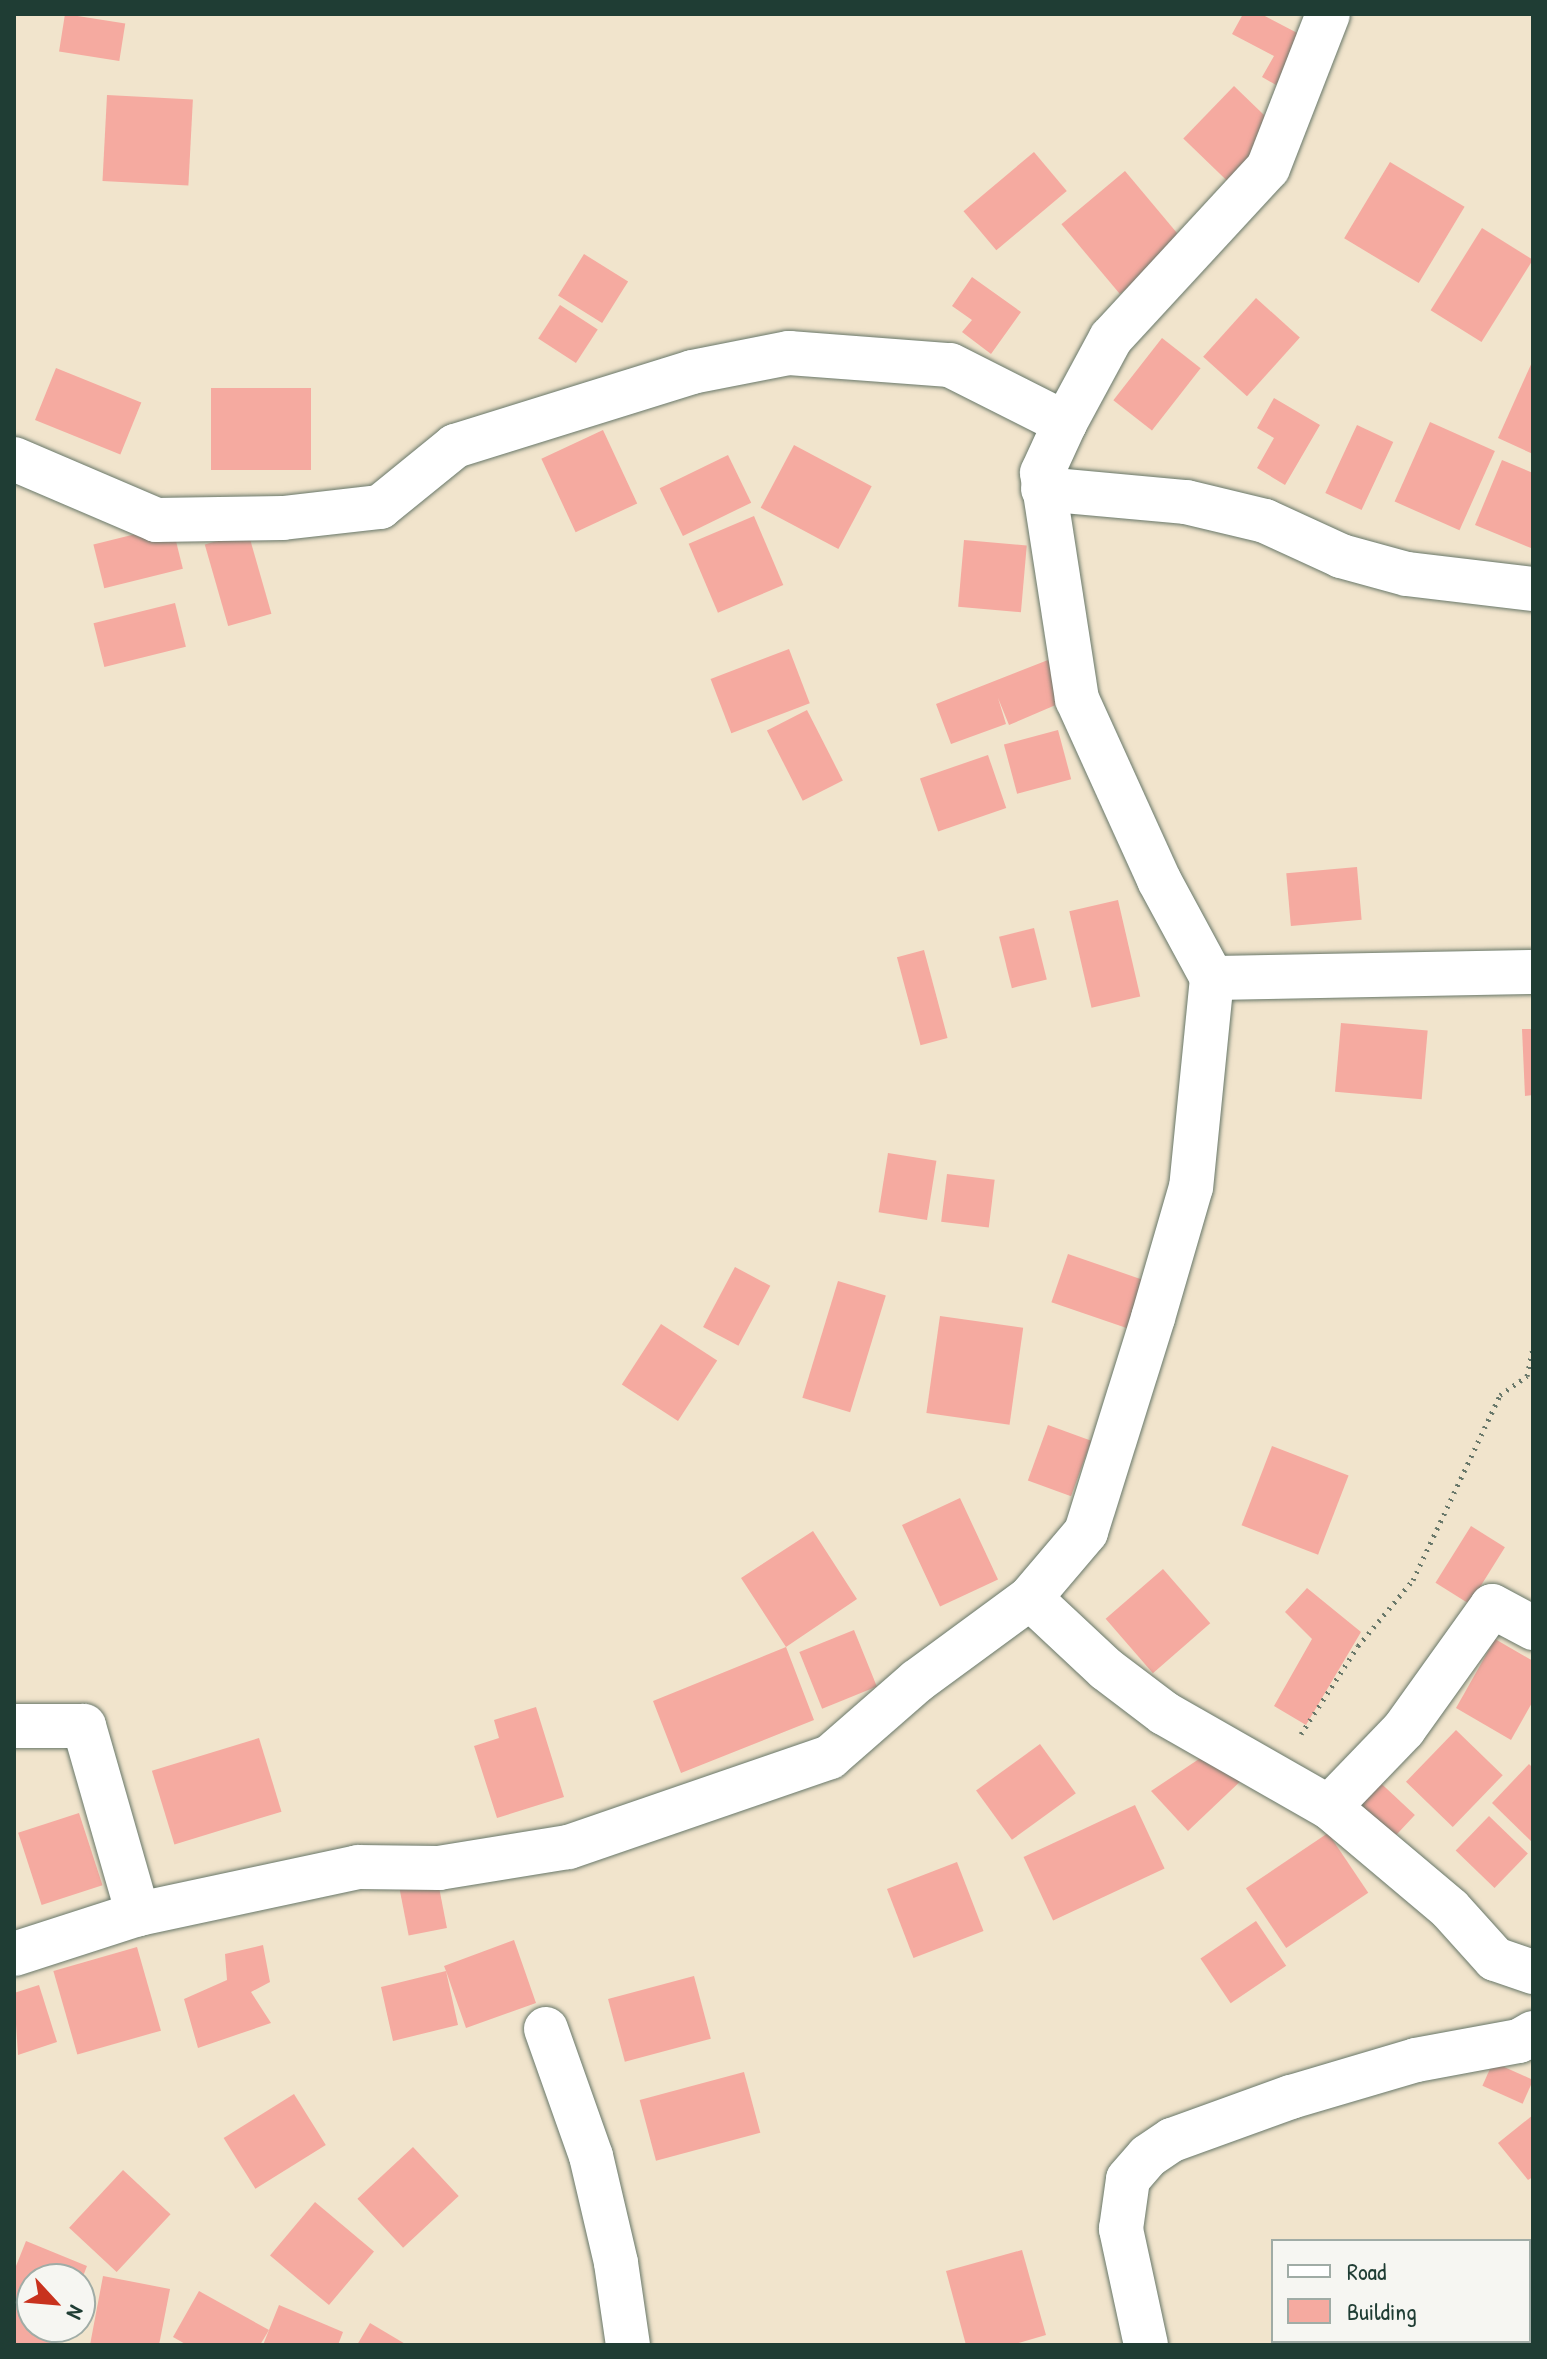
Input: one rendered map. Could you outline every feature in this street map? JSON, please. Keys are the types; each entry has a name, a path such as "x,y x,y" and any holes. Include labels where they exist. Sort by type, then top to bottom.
{"street":[{"path":"14,1954 138,1914 358,1867 439,1868 568,1847 830,1757 917,1681 1030,1598 1086,1532 1191,1187 1212,978 1159,880 1077,699 1042,473 1111,338 1268,168 1328,14"},
{"path":"14,459 156,520 283,518 380,507 455,446 692,372 789,353 950,365 1065,423"},
{"path":"1043,489 1186,502 1265,521 1341,556 1407,574 1533,589"},
{"path":"1212,978 1533,972"},
{"path":"1030,1598 1106,1669 1164,1713 1329,1807 1450,1909 1495,1959 1533,1972"},
{"path":"1329,1807 1404,1729 1492,1606 1533,1628"},
{"path":"14,1726 84,1726 138,1914"},
{"path":"546,2029 591,2156 616,2263 628,2345"},
{"path":"1146,2345 1121,2229 1128,2179 1148,2156 1172,2140 1291,2097 1416,2060 1519,2041 1533,2033"}],"path":[{"path":"1291,1733 1304,1735 1358,1646 1413,1580 1500,1395 1527,1376 1533,1348"}],"building":[{"path":"65,14 125,24 119,61 59,52"},
{"path":"1243,14 1261,14 1303,36 1276,85 1262,77 1274,56 1232,34"},
{"path":"1234,86 1279,130 1229,182 1183,139"},
{"path":"107,95 193,100 188,185 102,181"},
{"path":"1034,152 1067,191 996,250 964,211"},
{"path":"1390,162 1465,207 1419,283 1344,238"},
{"path":"1125,171 1183,241 1120,294 1061,224"},
{"path":"1482,228 1533,260 1481,342 1431,310"},
{"path":"584,254 628,282 602,323 558,296"},
{"path":"972,277 1021,312 991,354 962,332 972,320 952,306"},
{"path":"1256,298 1300,337 1247,396 1203,357"},
{"path":"560,305 598,330 576,363 538,339"},
{"path":"1162,338 1201,368 1152,430 1113,400"},
{"path":"1533,360 1533,454 1498,438"},
{"path":"56,368 141,402 120,454 35,420"},
{"path":"211,388 311,388 311,470 211,470"},
{"path":"1274,398 1320,425 1285,485 1257,468 1274,438 1257,428"},
{"path":"1430,422 1495,451 1459,530 1395,501"},
{"path":"1357,425 1393,442 1362,510 1325,493"},
{"path":"603,430 637,503 576,532 541,459"},
{"path":"794,445 872,486 838,549 761,508"},
{"path":"728,455 751,503 683,536 660,488"},
{"path":"1502,460 1533,473 1531,548 1475,525"},
{"path":"754,516 783,585 718,613 689,544"},
{"path":"172,525 183,569 104,588 93,545"},
{"path":"248,532 271,614 228,626 205,544"},
{"path":"964,540 1027,545 1021,612 958,607"},
{"path":"175,603 186,647 104,667 93,623"},
{"path":"789,649 810,703 731,733 711,679"},
{"path":"1048,660 1065,701 1009,725 998,698 1006,724 951,744 936,704"},
{"path":"807,710 843,780 803,801 767,730"},
{"path":"1058,730 1071,779 1017,794 1004,744"},
{"path":"988,755 1006,808 938,831 920,778"},
{"path":"1357,867 1362,920 1291,926 1286,873"},
{"path":"1118,900 1140,996 1092,1008 1069,911"},
{"path":"1034,928 1047,979 1012,988 999,937"},
{"path":"924,950 948,1038 921,1045 897,957"},
{"path":"1341,1023 1428,1031 1422,1099 1335,1092"},
{"path":"1522,1029 1533,1029 1533,1095 1525,1096"},
{"path":"888,1153 936,1161 927,1220 879,1212"},
{"path":"947,1174 995,1180 989,1227 941,1222"},
{"path":"1068,1254 1151,1283 1135,1331 1051,1302"},
{"path":"735,1267 770,1286 738,1346 703,1327"},
{"path":"838,1281 886,1296 850,1412 802,1398"},
{"path":"940,1316 1023,1328 1010,1425 926,1413"},
{"path":"661,1324 717,1360 678,1421 622,1384"},
{"path":"1048,1425 1091,1441 1071,1496 1028,1480"},
{"path":"1272,1446 1349,1475 1318,1555 1242,1525"},
{"path":"960,1498 998,1580 940,1607 902,1525"},
{"path":"1471,1526 1505,1547 1469,1604 1435,1583"},
{"path":"813,1531 857,1599 786,1647 741,1578"},
{"path":"1163,1569 1210,1623 1153,1673 1106,1619"},
{"path":"1307,1588 1361,1632 1306,1725 1274,1706 1312,1639 1285,1612"},
{"path":"854,1630 877,1687 822,1709 799,1652"},
{"path":"1495,1639 1533,1661 1533,1701 1511,1740 1456,1708"},
{"path":"786,1647 814,1720 681,1773 653,1701"},
{"path":"536,1707 564,1797 497,1818 474,1746 499,1738 494,1720"},
{"path":"1456,1730 1503,1775 1453,1827 1406,1782"},
{"path":"259,1738 282,1812 174,1844 152,1771"},
{"path":"1040,1744 1076,1793 1012,1840 976,1790"},
{"path":"1208,1753 1247,1775 1188,1831 1151,1791"},
{"path":"1529,1764 1533,1768 1533,1843 1492,1803"},
{"path":"1371,1774 1415,1815 1384,1848 1340,1807"},
{"path":"1135,1805 1165,1868 1053,1920 1024,1857"},
{"path":"79,1813 102,1885 42,1905 18,1833"},
{"path":"1489,1816 1528,1854 1495,1888 1456,1851"},
{"path":"1328,1833 1368,1893 1286,1948 1246,1888"},
{"path":"957,1862 984,1931 914,1958 887,1889"},
{"path":"437,1877 447,1928 409,1935 399,1884"},
{"path":"1256,1921 1286,1966 1231,2003 1200,1958"},
{"path":"514,1940 536,2003 466,2028 444,1966"},
{"path":"263,1945 270,1982 251,1992 271,2023 198,2048 184,1999 227,1980 225,1954"},
{"path":"137,1947 161,2031 77,2055 53,1971"},
{"path":"446,1971 458,2025 393,2041 381,1987"},
{"path":"694,1976 711,2039 625,2062 608,1999"},
{"path":"39,1985 57,2042 18,2055 14,1993"},
{"path":"1493,2062 1533,2080 1523,2104 1482,2086"},
{"path":"744,2072 760,2133 656,2161 640,2100"},
{"path":"294,2094 326,2145 255,2189 224,2138"},
{"path":"1533,2115 1533,2177 1528,2180 1498,2143"},
{"path":"413,2147 459,2196 403,2248 357,2199"},
{"path":"123,2170 171,2214 117,2272 69,2228"},
{"path":"315,2202 374,2251 329,2305 270,2256"},
{"path":"26,2241 80,2263 17,2263"},
{"path":"1022,2250 1046,2335 1012,2345 966,2345 946,2271"},
{"path":"16,2266 16,2343 55,2345 14,2345"},
{"path":"103,2276 170,2289 159,2345 90,2345 96,2343 96,2313"},
{"path":"199,2291 269,2330 260,2345 187,2345 173,2337"},
{"path":"279,2305 343,2332 338,2345 263,2345"},
{"path":"370,2323 407,2345 357,2345"},
{"path":"1423,2343 1505,2343 1505,2345"}]}
